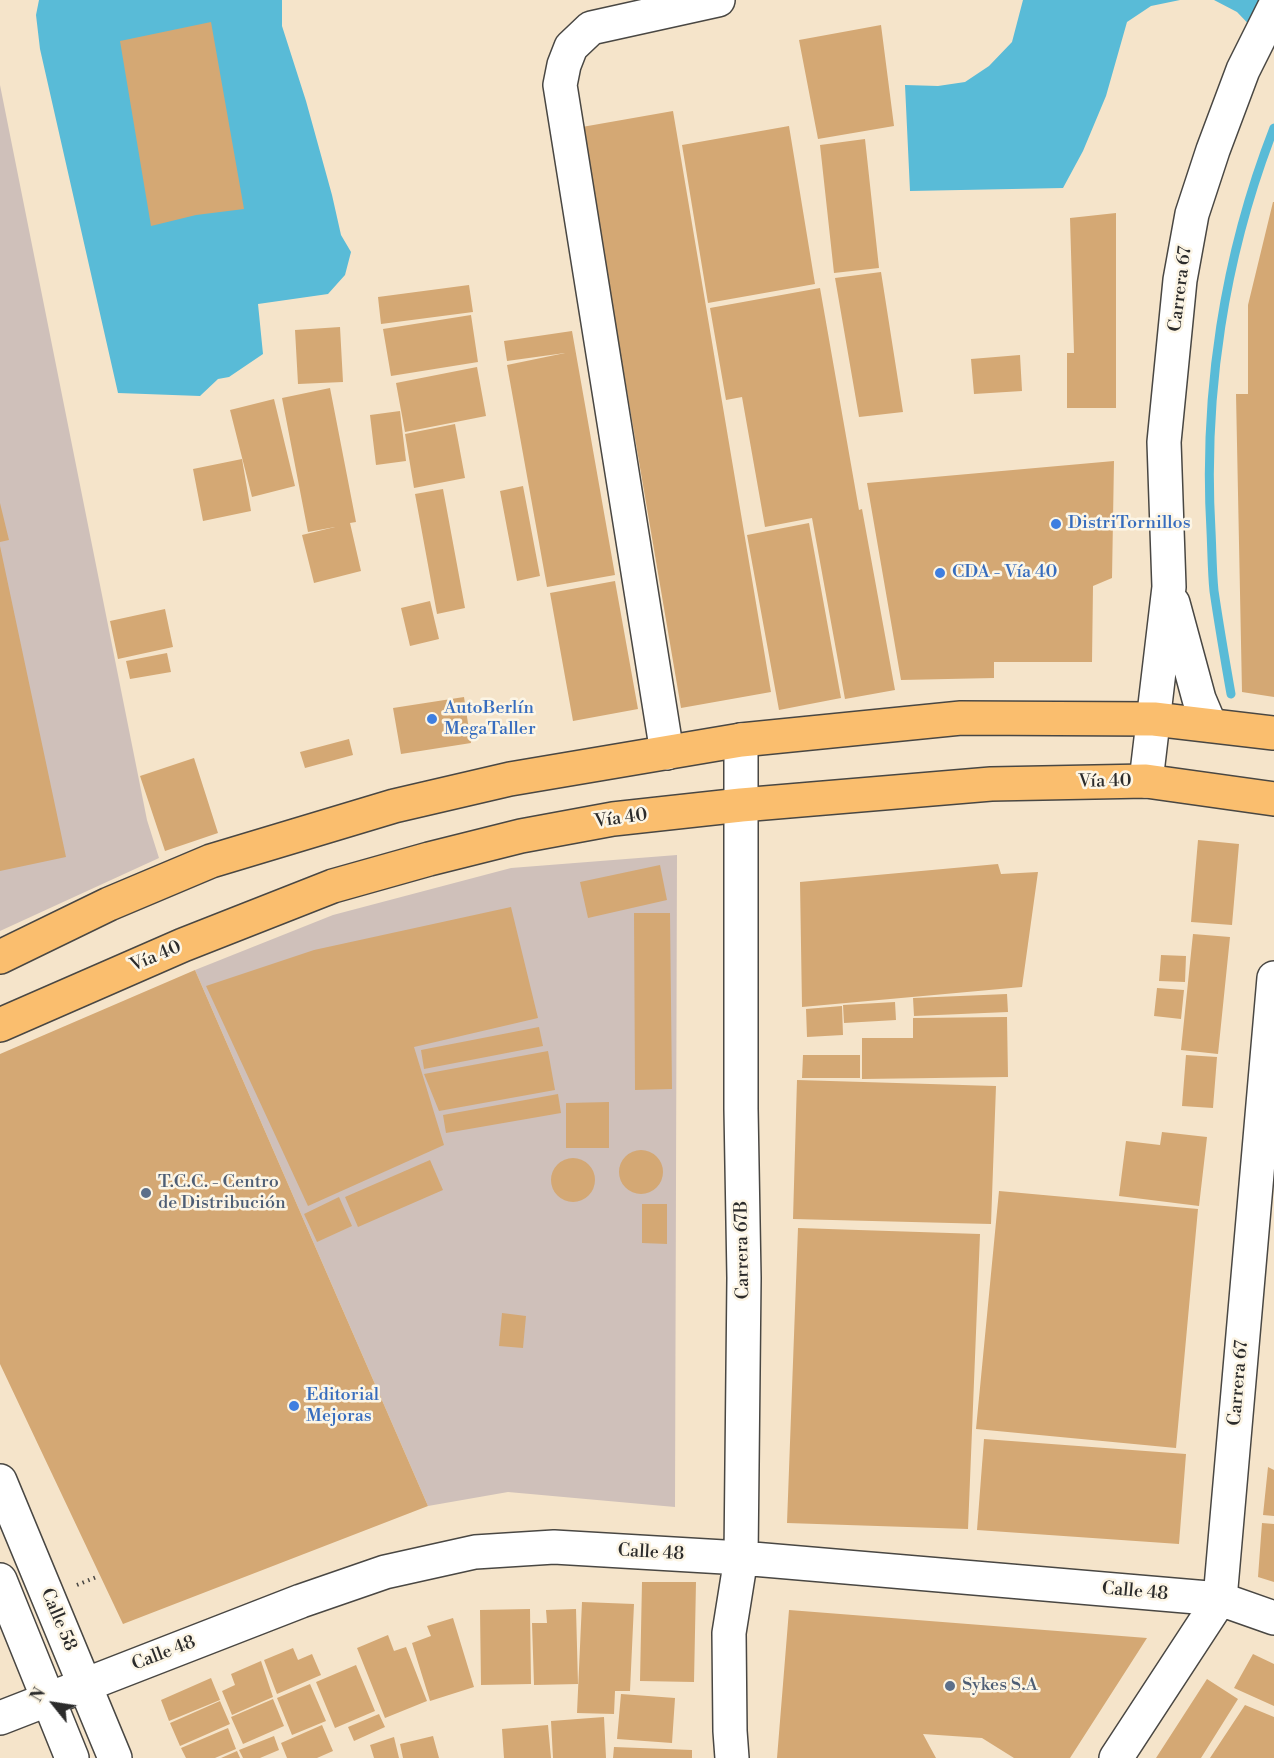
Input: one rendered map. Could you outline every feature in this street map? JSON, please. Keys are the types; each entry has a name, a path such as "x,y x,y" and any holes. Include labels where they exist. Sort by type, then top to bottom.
{"highway":[{"path":"0,957 109,904 211,861 394,806 510,779 741,740 961,718 1154,719 1274,733"},
{"name":"Vía 40","path":"0,1025 183,945 333,886 521,836 613,819 741,805 991,784 1146,781 1274,799"}],"street":[{"path":"667,753 560,85 571,47 591,28 718,0"},
{"name":"Carrera 67","path":"1146,781 1169,587 1164,442 1180,280 1192,214 1243,70 1274,8"},
{"name":"Carrera 67","path":"1169,587 1199,699 1210,725"},
{"name":"Carrera 67B","path":"732,1758 729,1633 741,1558 744,1278 741,1109 741,740"},
{"name":"Carrera 67","path":"1116,1758 1220,1599 1274,978"},
{"name":"Calle 58","path":"0,1481 115,1758"},
{"name":"Calle 48","path":"0,1718 301,1601 385,1572 475,1552 554,1547 741,1558 1220,1599 1274,1618"},
{"path":"0,1580 72,1758"}],"shaded area":[{"path":"0,85 147,820 159,858 0,931"},
{"path":"677,855 675,1507 508,1492 428,1506 195,970 333,915 511,868"}],"water":[{"path":"39,0 282,0 282,26 306,101 341,235 351,252 345,275 328,294 258,304 263,354 229,377 218,379 200,396 118,393 40,49 36,15"},
{"path":"1023,0 1180,0 1151,6 1127,22 1106,96 1083,151 1063,188 910,191 905,85 938,86 965,82 989,66 1012,42"},
{"path":"1214,0 1274,0 1274,47 1237,12"}],"building":[{"path":"211,22 244,209 196,215 151,226 120,41"},
{"path":"881,25 894,126 818,139 799,40"},
{"path":"673,111 771,692 681,708 582,127"},
{"path":"789,126 815,284 708,303 682,145"},
{"path":"865,139 879,268 834,273 820,145"},
{"path":"1273,202 1274,697 1242,692 1236,394 1248,394 1248,305"},
{"path":"1116,213 1116,408 1067,408 1067,353 1074,353 1070,218"},
{"path":"881,272 903,412 859,417 835,278"},
{"path":"469,285 473,312 381,324 378,297"},
{"path":"820,288 859,510 862,509 895,690 845,699 812,518 765,527 742,397 726,400 710,308"},
{"path":"471,315 478,362 391,376 383,329"},
{"path":"340,327 343,382 298,384 295,330"},
{"path":"572,331 615,575 547,587 507,365 565,353 507,361 504,341"},
{"path":"1020,355 1022,391 974,394 971,359"},
{"path":"477,367 486,416 405,432 396,383"},
{"path":"330,388 356,522 350,523 361,571 314,583 302,535 335,527 308,532 282,398"},
{"path":"274,399 295,486 252,497 230,410"},
{"path":"400,411 406,461 376,465 370,415"},
{"path":"455,424 465,478 414,488 405,434"},
{"path":"242,459 251,511 203,521 193,469"},
{"path":"1114,461 1112,578 1093,586 1092,662 994,662 994,678 901,680 867,483"},
{"path":"523,486 540,576 517,581 500,491"},
{"path":"443,489 465,608 437,614 415,494"},
{"path":"0,503 9,540 0,542"},
{"path":"809,523 841,698 779,710 747,535"},
{"path":"0,546 66,857 0,871"},
{"path":"615,581 638,709 573,721 550,593"},
{"path":"430,601 439,639 410,646 401,608"},
{"path":"165,609 173,647 118,659 110,621"},
{"path":"167,653 171,672 130,679 126,661"},
{"path":"464,697 471,743 401,754 393,708"},
{"path":"349,739 353,755 305,768 300,752"},
{"path":"194,758 218,833 165,851 140,776"},
{"path":"1198,840 1239,844 1232,925 1191,922"},
{"path":"998,864 1001,874 1038,872 1022,987 802,1007 800,882"},
{"path":"660,865 667,900 588,918 580,882"},
{"path":"511,907 538,1018 414,1047 444,1145 308,1206 206,986 314,950"},
{"path":"634,913 670,913 672,1089 635,1090"},
{"path":"1193,934 1230,937 1218,1054 1181,1050"},
{"path":"1161,955 1186,956 1185,982 1159,981"},
{"name":"T.C.C. - Centro de Distribución","path":"195,970 428,1506 123,1624 0,1364 0,1054"},
{"path":"1157,988 1184,990 1181,1019 1154,1016"},
{"path":"1007,994 1008,1012 914,1016 913,998"},
{"path":"895,1002 896,1020 844,1023 843,1005"},
{"path":"842,1006 843,1035 807,1037 806,1009"},
{"path":"1007,1017 1008,1077 862,1079 862,1038 913,1038 913,1018"},
{"path":"539,1027 543,1046 424,1069 421,1050"},
{"path":"548,1051 555,1090 439,1111 424,1074"},
{"path":"803,1055 860,1055 860,1078 802,1078"},
{"path":"1186,1055 1217,1057 1213,1108 1182,1106"},
{"path":"797,1080 996,1086 991,1224 793,1219"},
{"path":"558,1094 561,1113 446,1133 443,1115"},
{"path":"609,1102 609,1148 566,1148 566,1103"},
{"path":"1162,1132 1207,1137 1199,1206 1119,1196 1126,1141 1160,1145"},
{"path":"641,1150 649,1151 657,1156 662,1164 662,1180 657,1188 649,1193 641,1194 633,1193 625,1188 620,1180 619,1172 620,1164 625,1156 633,1151"},
{"path":"573,1158 589,1164 595,1180 589,1196 573,1202 557,1196 551,1180 557,1164"},
{"path":"430,1160 443,1190 358,1227 345,1197"},
{"path":"999,1191 1198,1209 1176,1448 976,1429"},
{"path":"339,1197 352,1226 317,1242 304,1214"},
{"path":"642,1204 667,1204 667,1244 642,1243"},
{"path":"798,1228 980,1234 968,1529 787,1523"},
{"path":"502,1313 526,1316 523,1348 499,1346"},
{"path":"984,1439 1186,1454 1179,1544 977,1530"},
{"path":"1268,1467 1274,1470 1274,1516 1263,1515"},
{"path":"1262,1523 1274,1524 1274,1582 1258,1577"},
{"path":"642,1582 696,1582 694,1682 640,1681"},
{"path":"582,1602 634,1604 630,1691 615,1691 614,1714 577,1713"},
{"path":"530,1609 531,1684 481,1685 480,1610"},
{"path":"576,1609 578,1684 534,1685 532,1623 547,1623 546,1610"},
{"name":"Sykes S.A","path":"789,1610 1147,1638 1070,1758 1014,1758 982,1738 923,1734 936,1758 777,1758"},
{"path":"453,1618 474,1687 430,1701 412,1643 431,1636 427,1626"},
{"path":"388,1635 394,1651 406,1647 427,1701 385,1718 357,1648"},
{"path":"293,1648 298,1660 312,1654 321,1675 277,1694 264,1660"},
{"path":"1253,1654 1274,1664 1274,1706 1234,1688"},
{"path":"261,1661 273,1697 232,1715 222,1691 235,1685 231,1674"},
{"path":"356,1665 375,1711 335,1728 316,1682"},
{"path":"211,1678 220,1700 169,1721 161,1700"},
{"path":"1207,1679 1238,1699 1201,1758 1156,1758"},
{"path":"310,1684 326,1721 292,1735 277,1698"},
{"path":"621,1694 675,1698 672,1743 617,1739"},
{"path":"273,1699 284,1726 243,1744 231,1717"},
{"path":"220,1701 230,1724 180,1746 170,1723"},
{"path":"1245,1705 1274,1717 1274,1758 1210,1758"},
{"path":"379,1714 385,1727 354,1741 348,1727"},
{"path":"604,1717 606,1758 553,1758 551,1721"},
{"path":"322,1725 333,1751 317,1758 287,1758 281,1743"},
{"path":"548,1725 551,1758 504,1758 502,1729"},
{"path":"228,1728 236,1749 215,1758 186,1758 181,1748"},
{"path":"274,1736 279,1750 260,1758 243,1758 239,1750"},
{"path":"433,1736 439,1758 403,1758 400,1744"},
{"path":"394,1737 399,1758 374,1758 370,1745"},
{"path":"614,1747 692,1750 692,1758 613,1758"},
{"path":"237,1751 240,1758 221,1758"}],"waterway":[{"path":"1231,694 1214,591 1209,480 1210,429 1214,377 1230,276 1242,226 1274,128"}],"place":[{"name":"DistriTornillos","path":"1056,524"},
{"name":"CDA - Vía 40","path":"940,573"},
{"name":"AutoBerlín MegaTaller","path":"432,719"},
{"name":"T.C.C. - Centro de Distribución","path":"146,1193"},
{"name":"Editorial Mejoras","path":"294,1406"},
{"name":"Sykes S.A","path":"950,1686"}]}
